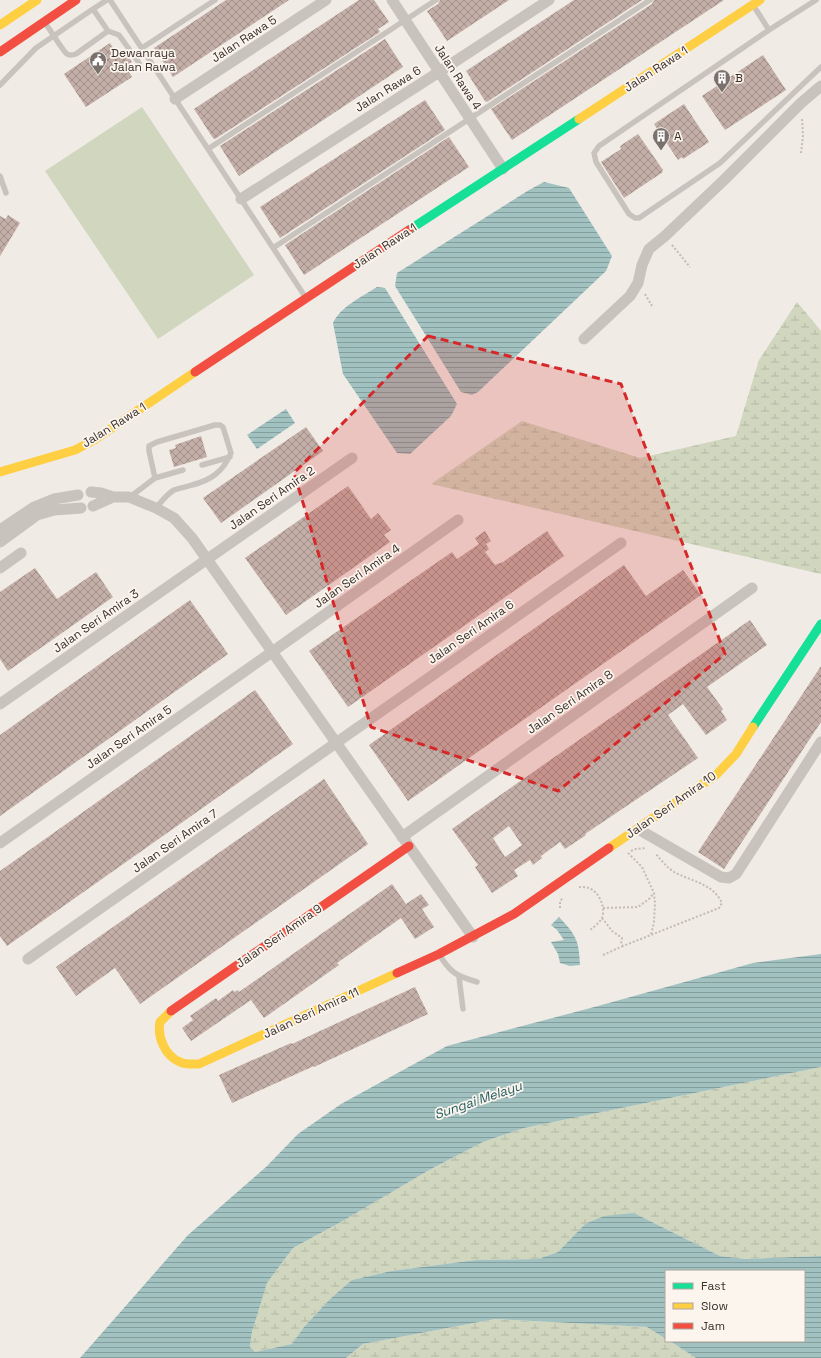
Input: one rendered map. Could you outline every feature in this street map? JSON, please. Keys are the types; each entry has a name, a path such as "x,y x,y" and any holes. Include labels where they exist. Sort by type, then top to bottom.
{"main road":[{"path":"0,25 37,0"},
{"path":"0,52 76,0"},
{"name":"Jalan Rawa 1","path":"0,472 75,450 94,440 306,298 756,2"},
{"name":"Jalan Seri Amira 10","path":"473,936 514,914 716,775 736,754 821,624"},
{"name":"Jalan Seri Amira 9","path":"158,1034 160,1022 166,1015 405,841"},
{"name":"Jalan Seri Amira 11","path":"158,1034 163,1045 178,1061 188,1064 199,1064 439,954 473,936"}],"street":[{"name":"Jalan Rawa 5","path":"175,99 326,0"},
{"name":"Jalan Rawa 4","path":"392,0 503,169"},
{"name":"Jalan Rawa 6","path":"241,199 440,72 549,0"},
{"path":"584,339 630,296 638,283 642,265 649,249 665,236 801,103 818,89"},
{"name":"Jalan Seri Amira 2","path":"206,559 352,458"},
{"path":"91,492 130,497 156,508 174,518 192,538 473,936"},
{"path":"0,530 34,507 72,496 68,509"},
{"path":"93,506 113,496"},
{"path":"0,542 38,516 54,510 80,508"},
{"name":"Jalan Seri Amira 4","path":"272,652 458,520"},
{"name":"Jalan Seri Amira 6","path":"336,743 621,543"},
{"path":"0,568 21,553"},
{"name":"Jalan Seri Amira 3","path":"0,704 206,559"},
{"name":"Jalan Seri Amira 8","path":"405,841 752,588"},
{"name":"Jalan Seri Amira 5","path":"0,843 272,652"},
{"path":"638,829 721,877 729,878 736,874 821,742"},
{"name":"Jalan Seri Amira 7","path":"28,960 336,743"}],"lane":[{"path":"0,85 36,48 109,0 306,298"},
{"path":"142,48 215,0"},
{"path":"208,149 436,0"},
{"path":"273,248 650,0"},
{"path":"816,0 769,30 596,149 594,153 596,162 632,216 635,218 642,216 720,164 821,67"},
{"path":"756,2 769,30"},
{"path":"93,10 108,31 119,35 139,63"},
{"path":"44,21 67,54 71,56 108,31"},
{"path":"0,176 6,193"},
{"path":"155,478 148,451 149,446 157,442 215,426 220,425 223,427 232,453 230,457 213,477 203,482 174,490 168,494 156,508"},
{"path":"202,465 230,457"},
{"path":"130,497 155,478 183,470"},
{"path":"439,954 444,963 459,977 477,982"},
{"path":"459,977 463,1009"}],"path":[{"path":"801,103 803,136 801,153"},
{"path":"665,236 690,267"},
{"path":"610,848 628,853 642,867 654,893 654,922 651,935"},
{"path":"628,853 636,848 649,849"},
{"path":"603,955 719,908 722,903 713,890 669,869 653,851"},
{"path":"578,887 588,887 601,899 602,918 597,925 590,930"},
{"path":"602,908 638,907 649,899 654,893"},
{"path":"560,908 560,901 564,897"},
{"path":"602,918 612,931 622,938 620,944 623,946"}],"highlighted area":[{"path":"428,336 621,384 725,654 558,791 371,727 294,473"}],"green space":[{"path":"142,107 254,275 158,339 45,171"},
{"path":"797,302 821,331 821,574 431,484 522,421 640,458 736,436 759,360"},
{"path":"821,1067 821,1256 746,1259 720,1256 634,1213 585,1224 558,1252 538,1259 476,1260 391,1271 353,1280 330,1299 304,1327 292,1344 255,1352 250,1348 252,1332 267,1283 293,1248 341,1222 431,1169 483,1142 524,1128"},
{"path":"495,1319 648,1327 665,1338 665,1342 672,1342 696,1358 346,1358 363,1344"}],"water":[{"path":"544,182 569,188 612,256 606,271 478,392 472,395 461,392 395,286 397,273"},
{"path":"377,287 385,288 457,404 451,416 410,454 397,453 343,374 333,323 346,307"},
{"path":"286,409 295,423 257,449 247,435"},
{"path":"559,917 576,938 579,949 580,965 570,966 560,963 558,954 551,942 564,940 557,930 551,925"},
{"name":"Sungai Melayu","path":"821,954 821,1067 524,1128 483,1142 431,1169 341,1222 293,1248 267,1283 252,1332 250,1347 255,1352 292,1344 304,1327 330,1299 352,1280 391,1271 476,1260 538,1259 558,1252 585,1224 604,1216 634,1213 720,1256 746,1259 821,1256 821,1358 696,1358 672,1342 805,1342 805,1270 665,1270 665,1338 647,1327 495,1319 363,1344 346,1358 80,1358 188,1235 266,1167 298,1134 341,1104 447,1046 753,963"}],"building":[{"path":"226,0 289,0 173,77 154,48"},
{"path":"359,0 374,0 389,22 378,29 380,32 215,139 213,138 194,109"},
{"path":"440,0 509,0 447,41 427,11 438,4"},
{"path":"574,0 642,0 487,102 485,101 466,71"},
{"path":"654,0 724,0 512,140 491,109 652,4"},
{"path":"385,39 403,67 239,176 220,146"},
{"name":"Dewanraya Jalan Rawa","path":"110,43 118,56 125,51 132,62 125,66 132,77 86,107 64,74"},
{"name":"B","path":"763,55 786,90 725,130 702,96"},
{"path":"425,100 445,130 280,238 260,207"},
{"path":"684,104 709,142 683,159 682,157 678,160 654,124"},
{"path":"638,134 663,172 624,198 601,162 621,149 620,146"},
{"path":"449,137 469,167 304,275 285,245"},
{"path":"8,215 20,223 0,256 0,216 6,219"},
{"path":"306,427 323,451 221,523 203,498"},
{"path":"201,436 207,457 174,467 169,450 176,448 175,445"},
{"path":"348,486 371,519 378,513 391,530 384,535 390,542 286,615 245,558"},
{"path":"485,531 491,541 486,544 489,549 485,552 495,565 503,562 547,531 564,556 348,707 309,651 452,552 457,559 479,544 475,538"},
{"path":"624,565 646,596 683,570 701,595 408,801 369,745"},
{"path":"35,568 57,599 96,572 113,597 8,671 0,659 0,592"},
{"path":"190,600 228,654 0,816 0,735"},
{"path":"750,620 767,645 707,687 723,709 721,711 727,720 706,735 683,704 668,715 698,758 565,849 560,842 541,856 542,858 533,865 530,860 514,870 518,876 492,893 475,867 478,865 452,829","holes":["509,826 522,845 505,857 493,838"]},
{"path":"821,666 821,722 724,869 698,852"},
{"path":"255,690 293,744 7,946 0,936 0,871"},
{"path":"324,779 368,844 140,1004 115,968 76,996 56,967"},
{"path":"392,884 406,904 421,894 429,905 422,909 434,927 415,939 401,918 337,963 339,965 264,1018 251,1000 191,1041 182,1028 193,1020 190,1016 216,998 218,1001 233,990 234,992 238,990 239,992"},
{"path":"415,987 428,1014 232,1103 219,1075 291,1043 292,1044"}],"traffic: fast":[{"path":"409,230 579,119"},
{"path":"753,727 821,624"}],"traffic: slow":[{"path":"0,25 37,0"},
{"path":"579,119 760,0"},
{"path":"0,472 75,450 94,440 195,372"},
{"path":"609,848 716,775 736,754 753,727"},
{"path":"171,1011 160,1022 159,1028 161,1040 166,1051 182,1063 199,1064 397,973"}],"traffic: jam":[{"path":"0,52 76,0"},
{"path":"195,372 409,230"},
{"path":"171,1011 409,846"},
{"path":"397,973 439,954 514,914 609,848"}],"place":[{"name":"Dewanraya Jalan Rawa","path":"98,75"},
{"name":"B","path":"722,93"},
{"name":"A","path":"661,151"}]}
